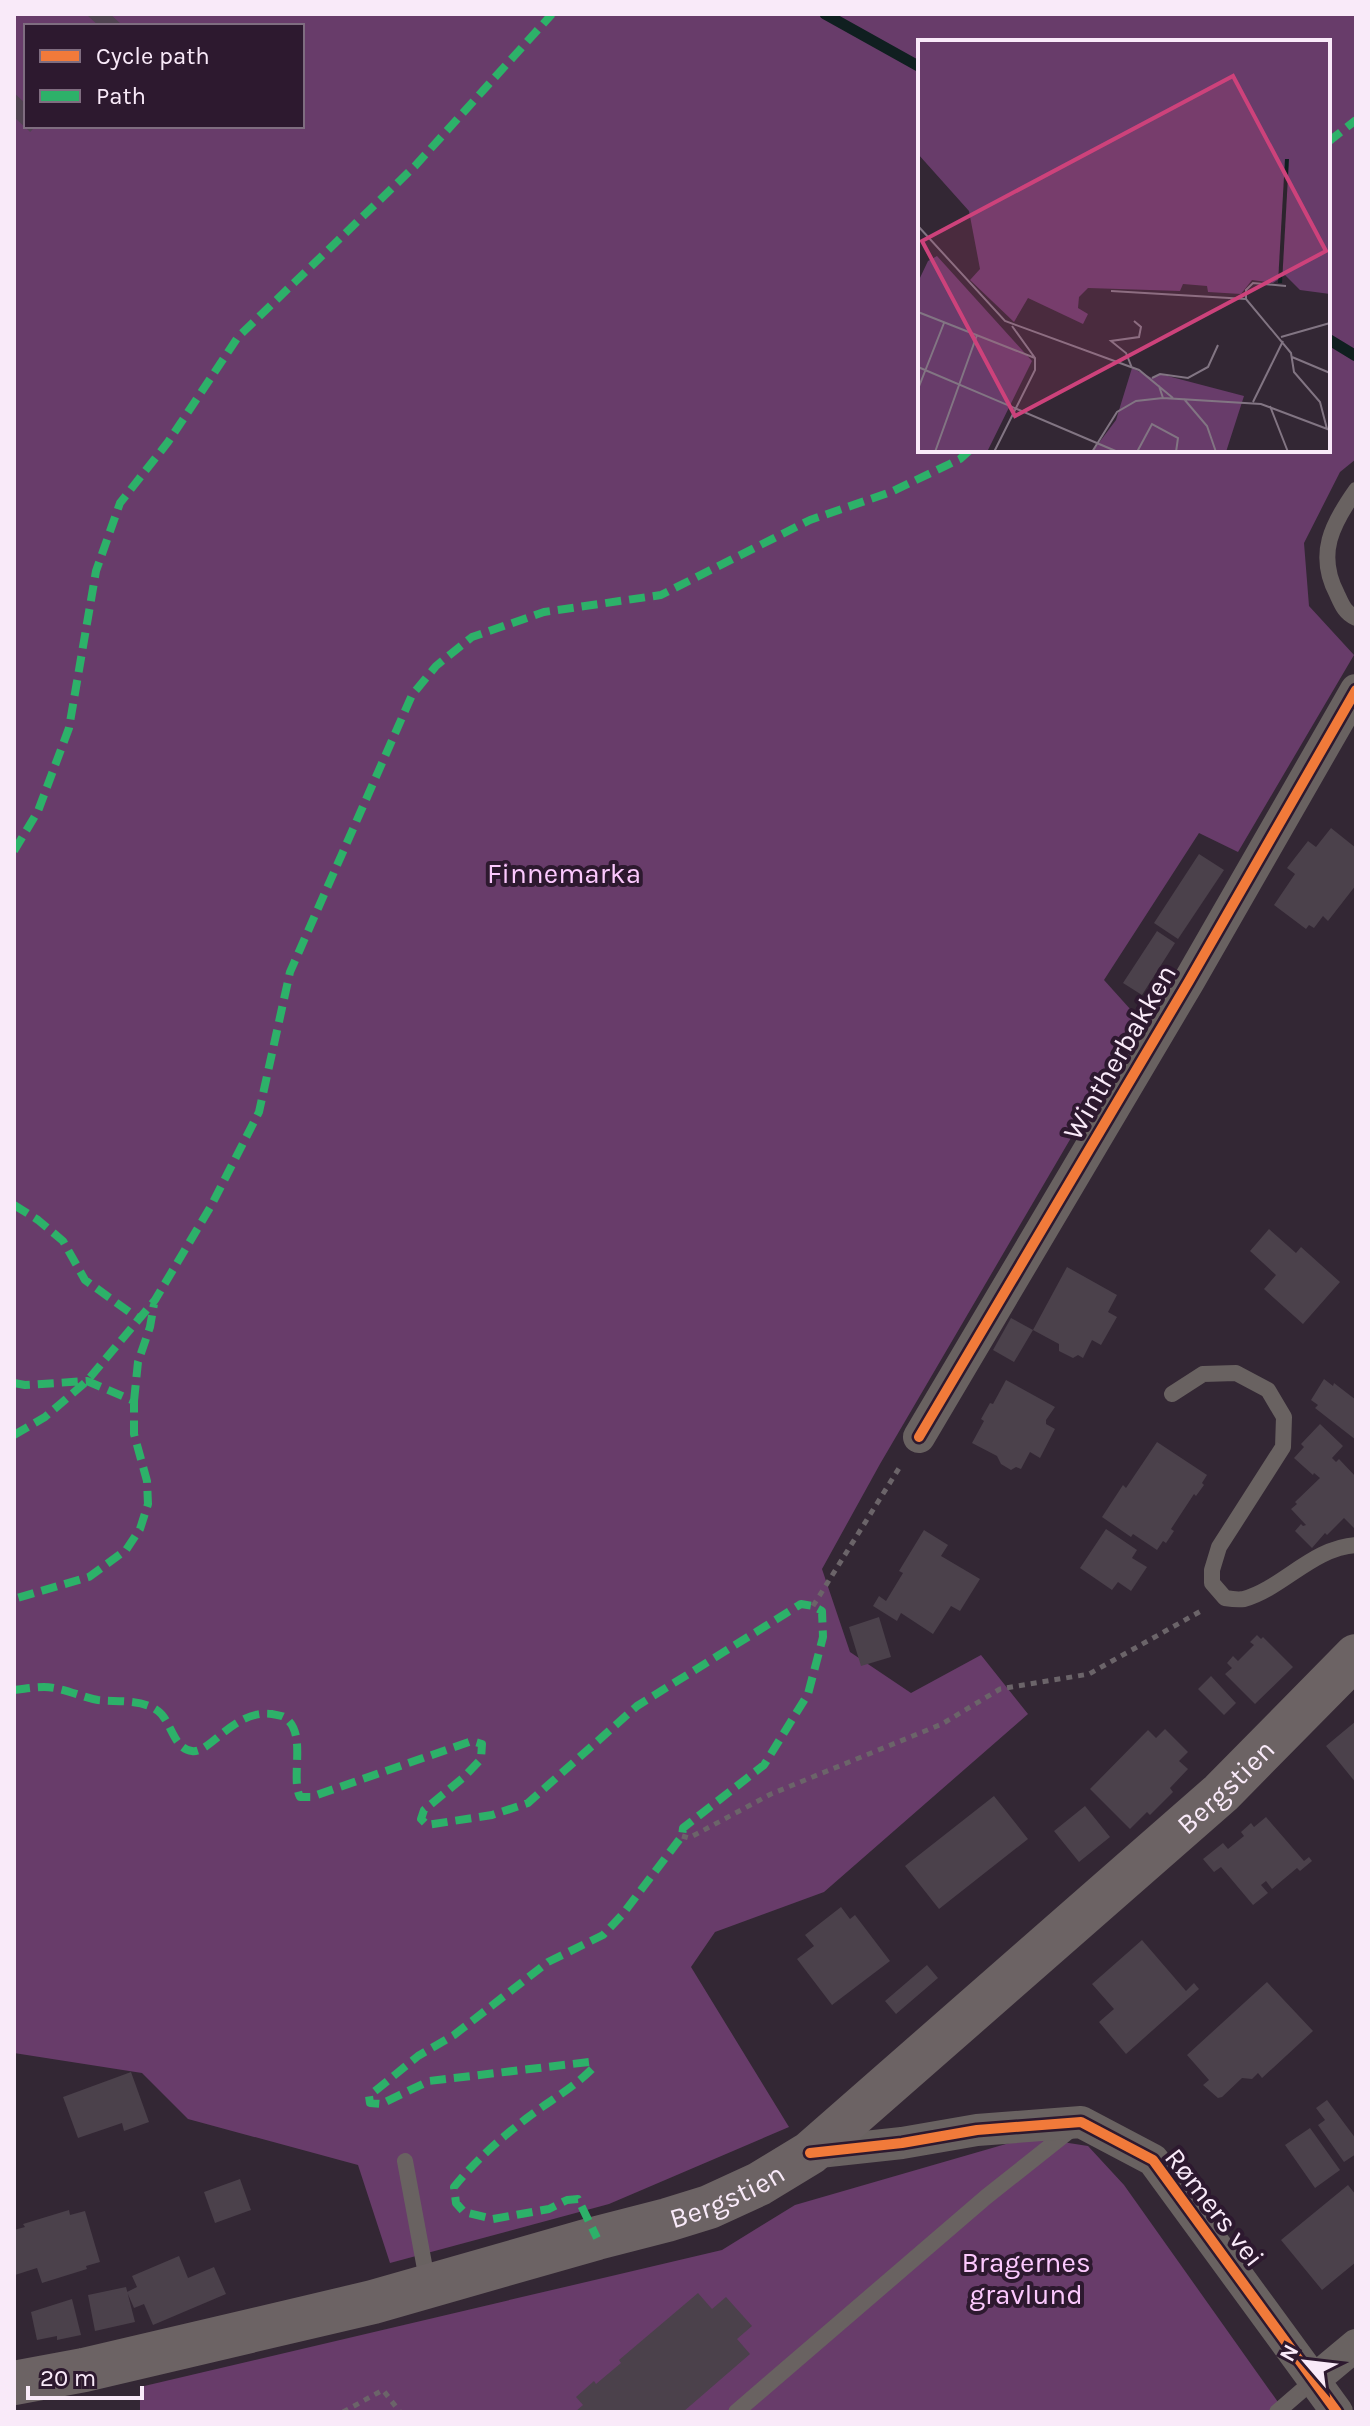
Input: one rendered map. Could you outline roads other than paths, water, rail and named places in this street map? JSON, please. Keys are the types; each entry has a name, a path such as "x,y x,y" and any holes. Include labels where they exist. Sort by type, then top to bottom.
{"main road":[{"name":"Bergstien","path":"14,2383 373,2302 709,2207 759,2184 810,2153 1221,1793 1356,1656"}],"street":[{"name":"Wintherbakken","path":"919,1437 1181,994 1356,690"},
{"path":"810,2153 902,2143 977,2130 1081,2122"},
{"name":"Rømers vei","path":"1081,2122 1153,2160 1337,2412"},
{"path":"1314,2380 1356,2345"}],"lane":[{"path":"1356,490 1326,544 1330,580 1347,614 1356,618"},
{"path":"1172,1394 1203,1374 1236,1373 1268,1390 1284,1417 1283,1447 1219,1547 1212,1570 1212,1583 1225,1598 1241,1600 1263,1590 1306,1562 1356,1545"},
{"path":"736,2412 986,2197 1081,2122"},
{"path":"405,2161 428,2287"},
{"path":"1277,2412 1314,2380"},
{"path":"751,2398 764,2412"}],"waterway":[{"path":"825,14 918,66"},
{"path":"1330,340 1356,356"}],"tunnel":[{"path":"101,24 110,14"},
{"path":"14,117 24,106"}],"park label":[{"name":"Finnemarka","path":"564,873"},
{"name":"Bragernes gravlund","path":"1026,2278"}]}
